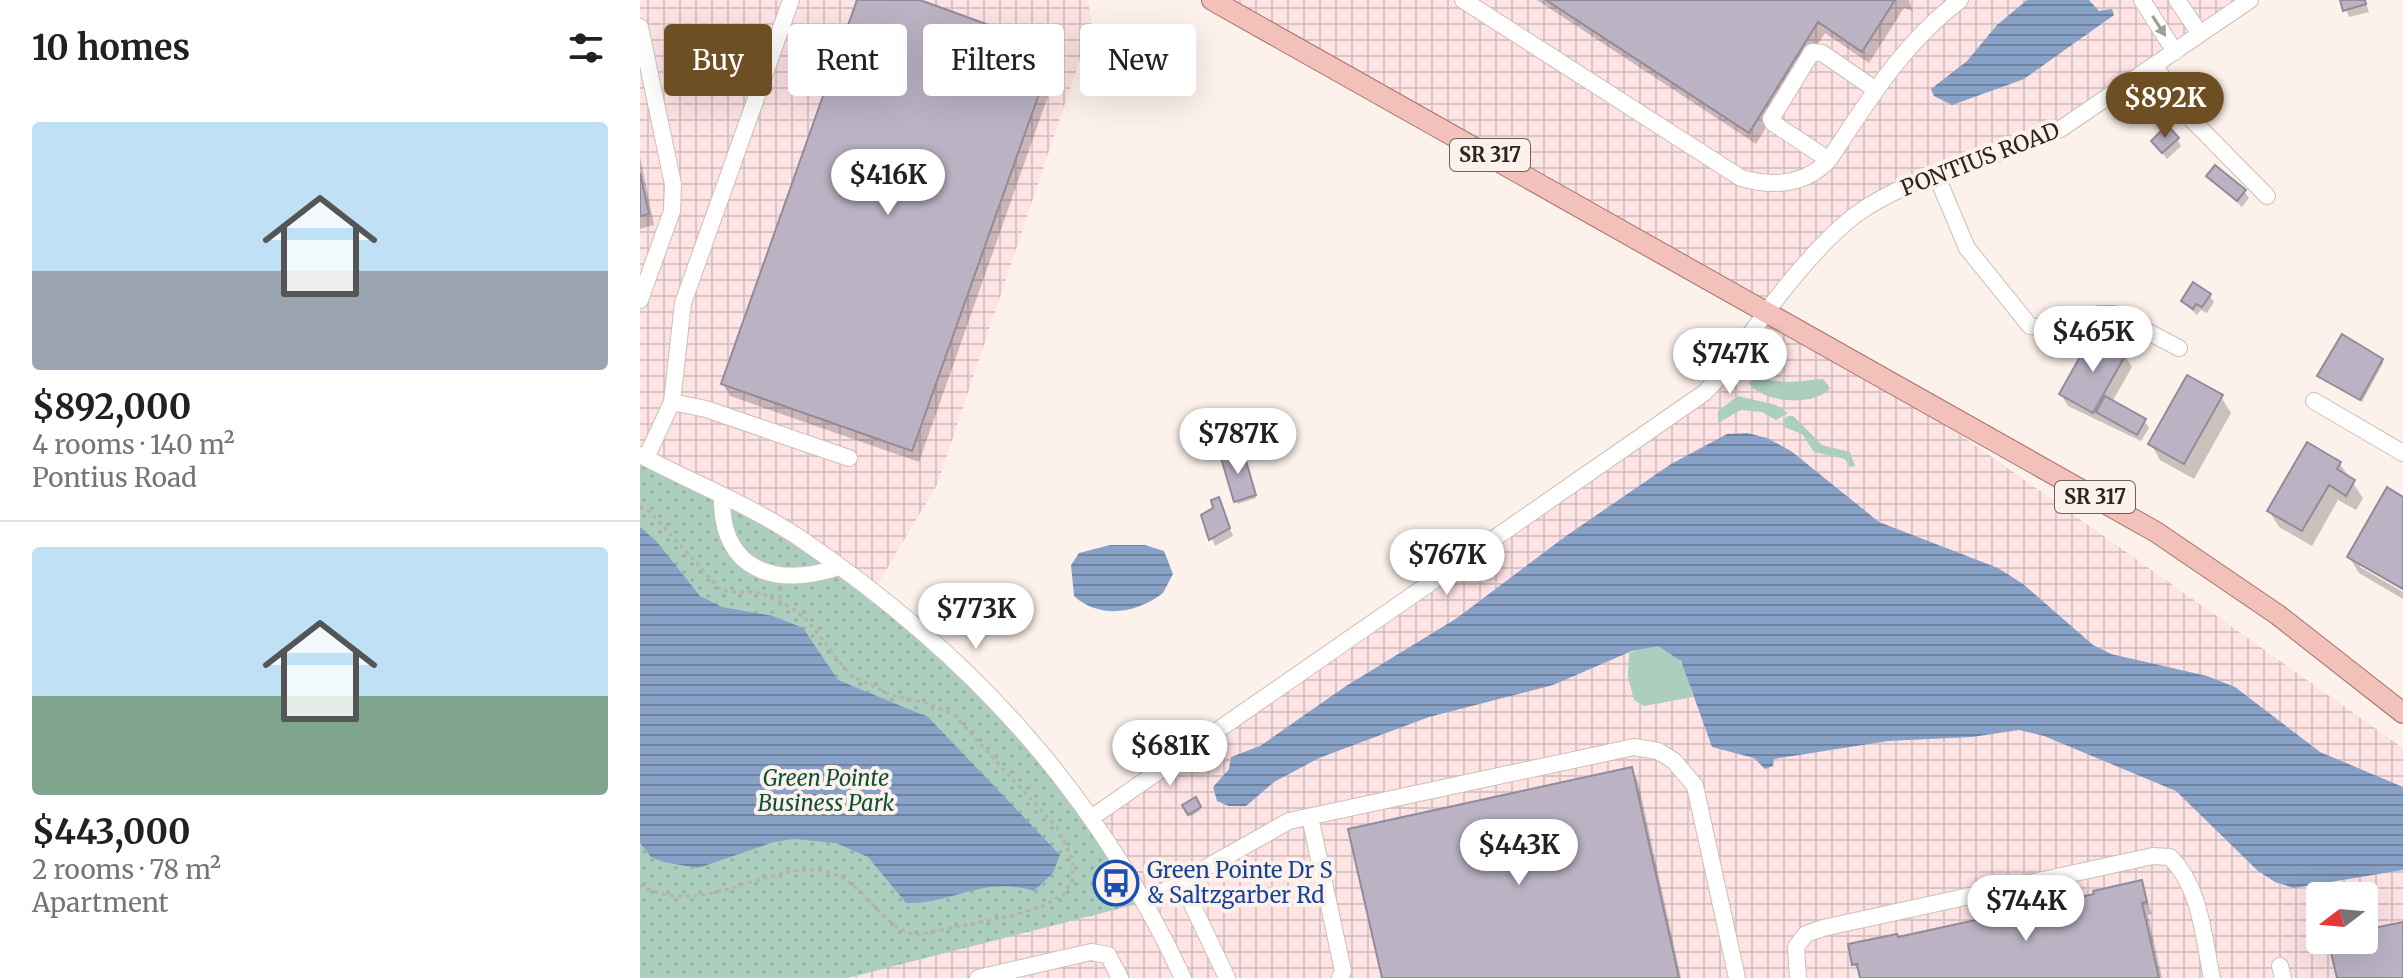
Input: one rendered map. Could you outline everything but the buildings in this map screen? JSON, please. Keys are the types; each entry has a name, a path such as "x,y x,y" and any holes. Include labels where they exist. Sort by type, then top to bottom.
{"main road":[{"name":"SR 317","path":"1212,0 1767,310 2156,532 2278,615 2403,713"}],"street":[{"path":"791,0 683,303 672,402 643,456 799,537 901,612 961,664 997,701 1091,818 1145,902 1183,978"},
{"path":"1463,0 1741,178 1789,183 1817,174 1893,64 1937,18 1960,0"},
{"path":"2142,0 2175,52"},
{"path":"2177,0 2200,34"},
{"name":"PONTIUS ROAD","path":"1091,818 1689,405 1717,381 1767,310 1827,241 1855,215 1898,190 2033,144 2155,66 2250,0"},
{"path":"640,27 673,184 672,211 640,300"},
{"path":"1829,160 1771,119 1812,52 1822,53 1876,90"},
{"path":"2155,66 2192,120 2267,196"},
{"path":"1937,177 1967,248 2030,326 2053,330 2099,314 2114,314 2179,348"},
{"path":"2314,401 2403,453"},
{"path":"672,402 706,409 849,458"},
{"path":"722,498 723,527 728,541 754,565 776,575 802,578 839,567"},
{"path":"1145,902 1277,826 1634,747 1658,751 1674,761 1695,786 1737,978"},
{"path":"1310,817 1343,971 1340,978"},
{"path":"1798,978 1796,947 1806,934 1823,928 2153,856 2170,857 2184,871 2194,895 2212,978"},
{"path":"1181,881 1227,978"},
{"path":"978,978 1091,952 1108,955 1120,978"}],"path":[{"path":"640,507 649,511 722,591 761,593 792,608 815,629 850,675 891,695 930,704 954,715 1058,829 1073,860 1072,881 1063,895 1043,906 916,935 898,931 852,882 817,870 775,873 737,887 692,897 652,892 640,885"}],"shaded area":[{"path":"640,0 1088,0 1092,23 1080,24 1080,59 937,485 873,592 1091,818 1689,405 1767,311 1212,0 2250,0 2083,115 1875,203 1768,310 1855,360 2403,748 2403,978 640,978"}],"green space":[{"path":"1753,379 1790,382 1823,379 1830,388 1813,398 1789,400 1755,390 1749,383"},
{"path":"1738,396 1776,405 1788,413 1776,420 1762,412 1741,410 1718,423 1718,411"},
{"path":"1793,416 1822,445 1850,452 1855,466 1850,467 1845,459 1814,452 1802,434 1784,427 1783,420"},
{"name":"Green Pointe Business Park","path":"640,455 799,537 997,701 1145,902 847,978 640,978"},
{"path":"1650,646 1669,649 1675,655 1685,670 1693,697 1644,706 1634,700 1628,677 1629,653"}],"water":[{"path":"2027,0 2089,0 2099,11 2112,9 2114,15 2024,79 1952,105 1934,96 1931,89 1967,61 1997,25"},
{"path":"1747,433 1767,438 1791,451 1879,522 1998,568 2023,584 2093,645 2111,654 2207,676 2235,687 2320,752 2403,787 2403,870 2330,882 2306,882 2306,886 2294,888 2275,882 2258,871 2176,791 2044,736 2019,730 1972,737 1888,741 1774,759 1773,766 1765,769 1754,758 1712,747 1681,661 1658,646 1632,651 1553,685 1429,717 1319,758 1274,782 1246,806 1229,806 1217,801 1213,787 1229,769 1231,757 1260,746 1346,686 1457,618 1566,536 1671,464 1727,434"},
{"path":"640,527 657,542 700,596 722,607 773,616 803,628 838,680 928,717 1060,855 1053,873 1034,891 999,886 906,903 868,857 836,843 794,839 774,842 698,868 651,857 640,843"},
{"path":"1110,545 1145,545 1164,551 1173,574 1163,593 1141,606 1118,611 1095,608 1074,596 1071,565 1079,553"}],"place":[{"name":"Green Pointe Dr S & Saltzgarber Rd","path":"1116,883"}]}
